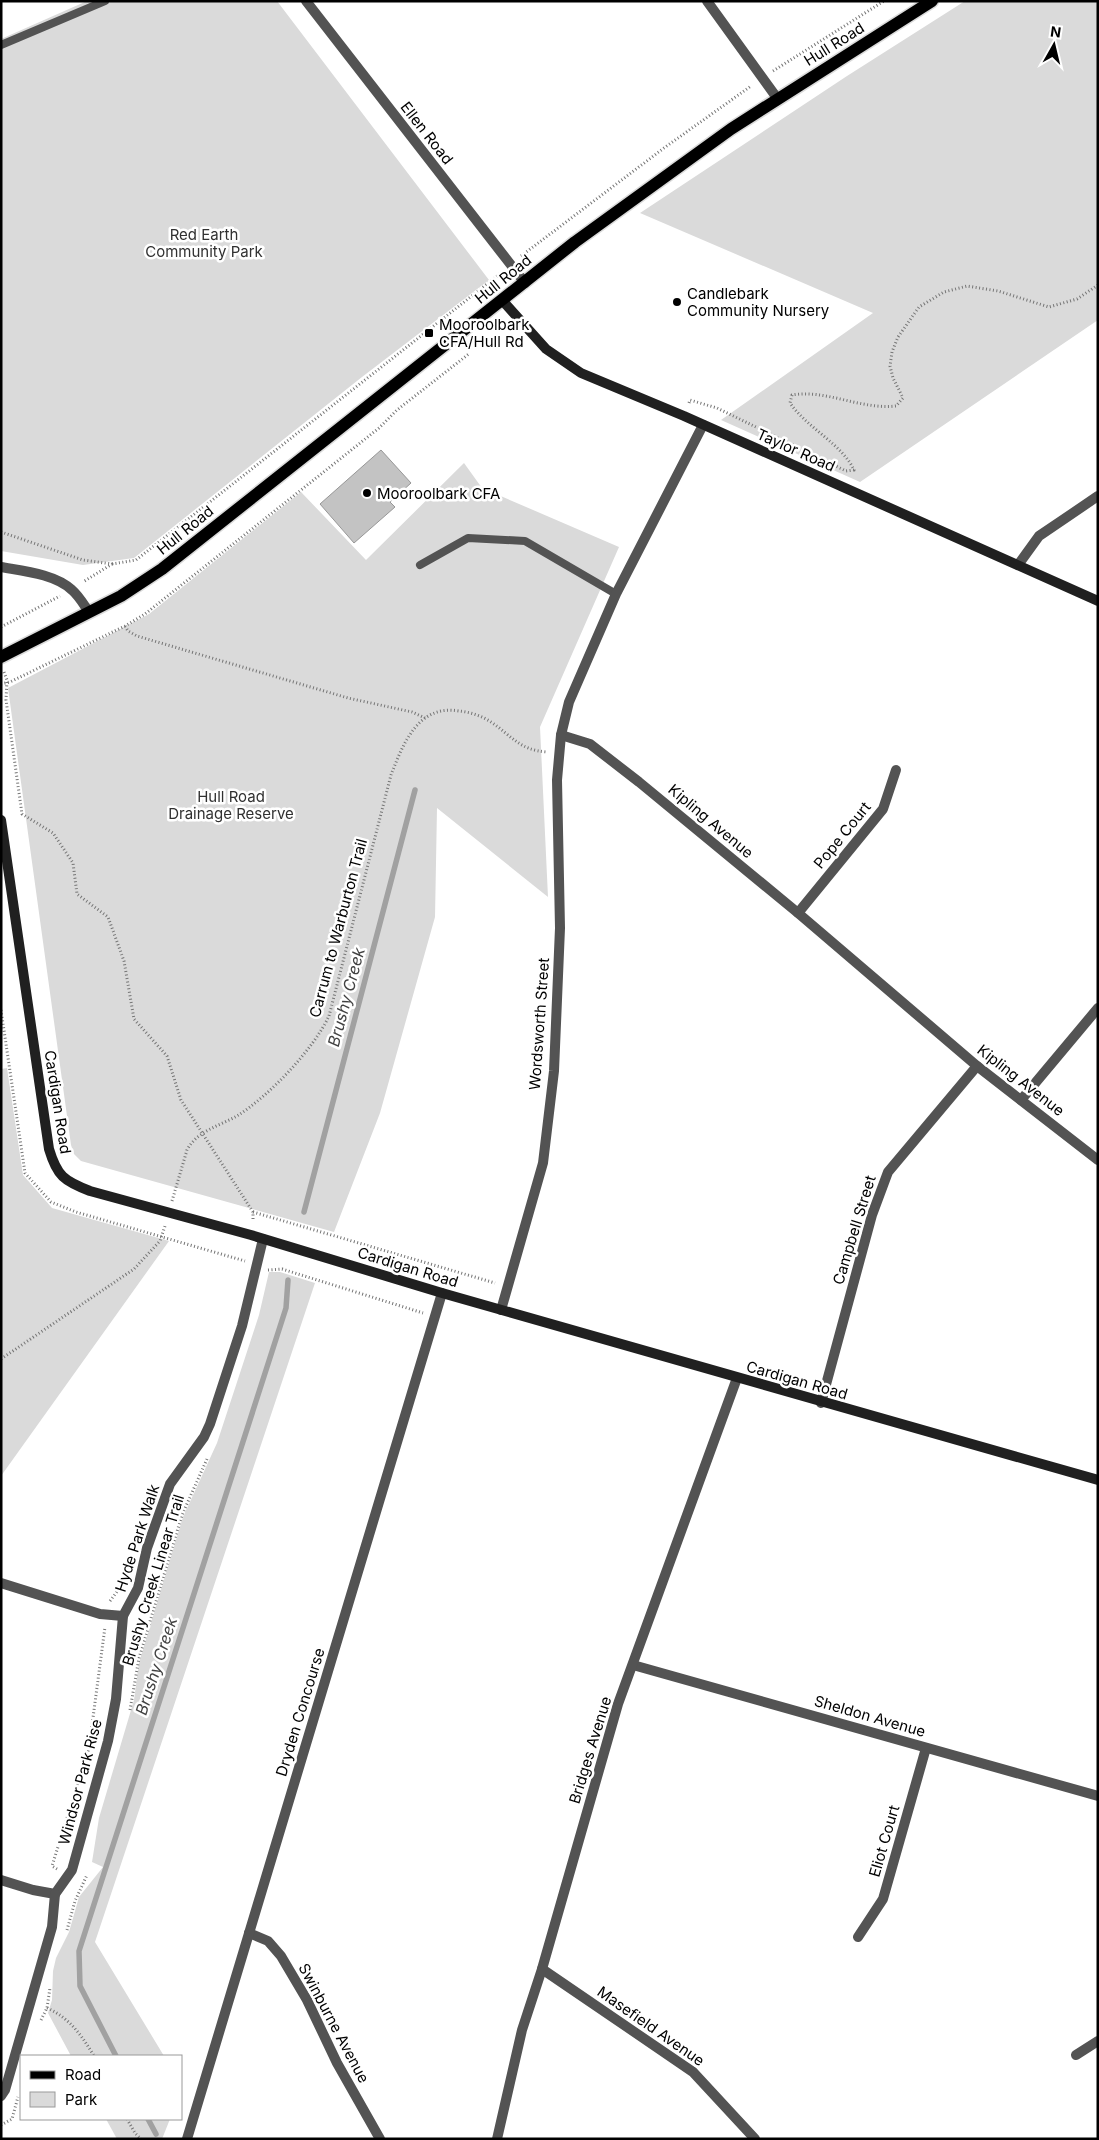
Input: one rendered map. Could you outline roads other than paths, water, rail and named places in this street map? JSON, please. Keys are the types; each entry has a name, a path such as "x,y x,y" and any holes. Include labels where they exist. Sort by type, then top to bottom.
{"main road":[{"name":"Hull Road","path":"1,657 121,596 162,569 575,242 731,129 932,1"}],"street":[{"name":"Ellen Road","path":"306,1 525,283"},
{"path":"706,1 777,98"},
{"name":"Taylor Road","path":"502,300 546,349 581,373 684,416 1098,601"},
{"path":"561,735 569,702 616,594 703,425"},
{"path":"1018,565 1039,536 1098,496"},
{"path":"1,567 40,575 65,585 78,596 89,612"},
{"name":"Wordsworth Street","path":"501,1310 543,1163 554,1071 560,928 557,780 561,735"},
{"name":"Kipling Avenue","path":"561,735 590,744 639,782 798,913 977,1066 1098,1160"},
{"name":"Pope Court","path":"798,913 884,808 896,770"},
{"name":"Cardigan Road","path":"1,820 47,1140 54,1168 68,1182 90,1191 263,1239 821,1403 1098,1480"},
{"path":"1021,1100 1098,1008"},
{"name":"Campbell Street","path":"821,1403 872,1215 888,1172 977,1066"},
{"name":"Hyde Park Walk","path":"123,1616 138,1588 147,1548 170,1484 204,1437 210,1424 242,1326 263,1239"},
{"name":"Dryden Concourse","path":"187,2139 442,1293"},
{"name":"Bridges Avenue","path":"498,2139 522,2030 542,1969 618,1704 737,1378"},
{"path":"1,1584 107,1615 123,1616"},
{"name":"Windsor Park Rise","path":"55,1894 68,1878 75,1860 113,1721 123,1616"},
{"name":"Sheldon Avenue","path":"633,1666 1098,1796"},
{"name":"Eliot Court","path":"858,1937 883,1899 926,1748"},
{"path":"1,1880 33,1890 55,1894 52,1927 37,1975 22,2036 5,2090 1,2096"},
{"name":"Swinburne Avenue","path":"249,1933 268,1941 281,1956 307,2000 336,2063 380,2139"},
{"name":"Masefield Avenue","path":"542,1969 693,2072 755,2139"},
{"path":"1076,2055 1098,2041"}],"lane":[{"path":"1,45 105,1"},
{"path":"420,565 468,538 525,541 616,594"}],"waterway":[{"name":"Brushy Creek","path":"304,1212 415,790"},
{"name":"Brushy Creek","path":"115,2055 80,1986 79,1951 286,1308 288,1280"},
{"name":"Brushy Creek","path":"149,2120 156,2134"}],"place":[{"name":"Candlebark Community Nursery","path":"677,302"},
{"name":"Mooroolbark CFA/Hull Rd","path":"429,333"},
{"name":"Mooroolbark CFA","path":"367,493"}],"park label":[{"name":"Red Earth Community Park","path":"204,242"},
{"name":"Hull Road Drainage Reserve","path":"231,804"}]}
